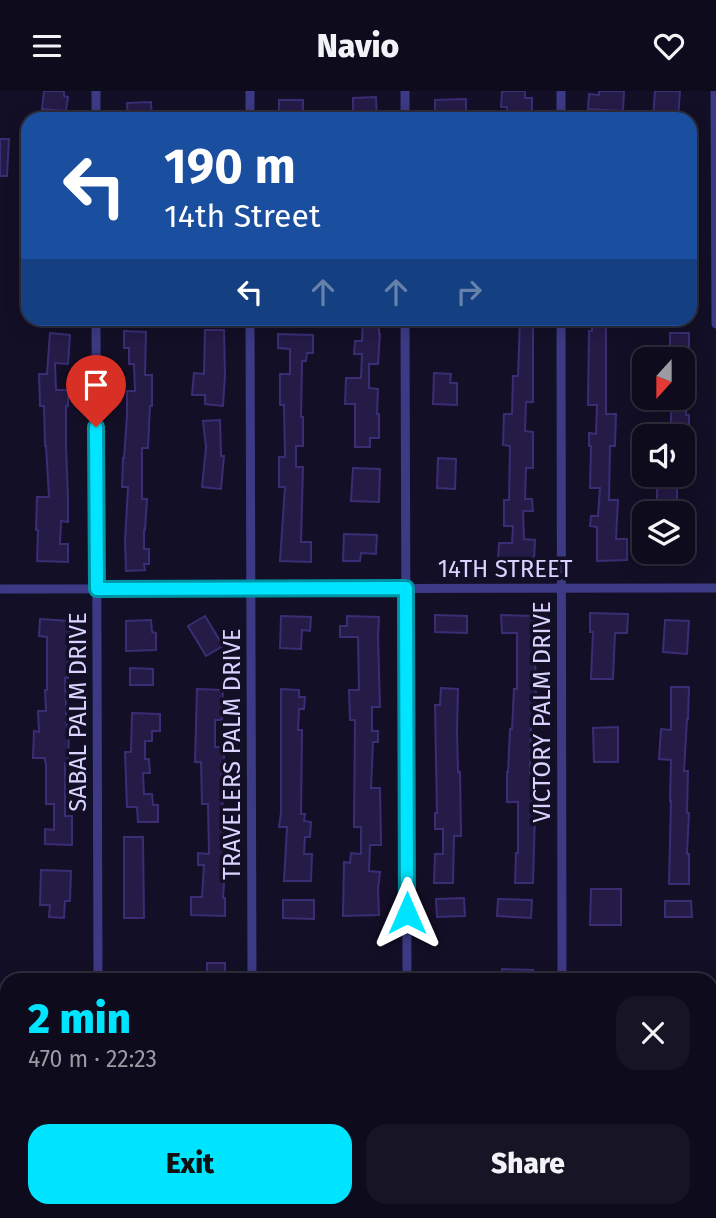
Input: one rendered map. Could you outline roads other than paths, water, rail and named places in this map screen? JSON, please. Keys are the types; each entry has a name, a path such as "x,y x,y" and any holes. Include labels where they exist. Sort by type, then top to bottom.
{"street":[{"path":"96,91 96,112"},
{"path":"250,91 250,112"},
{"path":"405,91 405,112"},
{"path":"561,91 561,112"},
{"path":"715,91 716,324"},
{"name":"SABAL PALM DRIVE","path":"96,326 98,973"},
{"name":"TRAVELERS PALM DRIVE","path":"250,326 251,973"},
{"path":"405,326 407,973"},
{"name":"VICTORY PALM DRIVE","path":"561,326 562,973"},
{"name":"14TH STREET","path":"0,589 716,588"}]}
